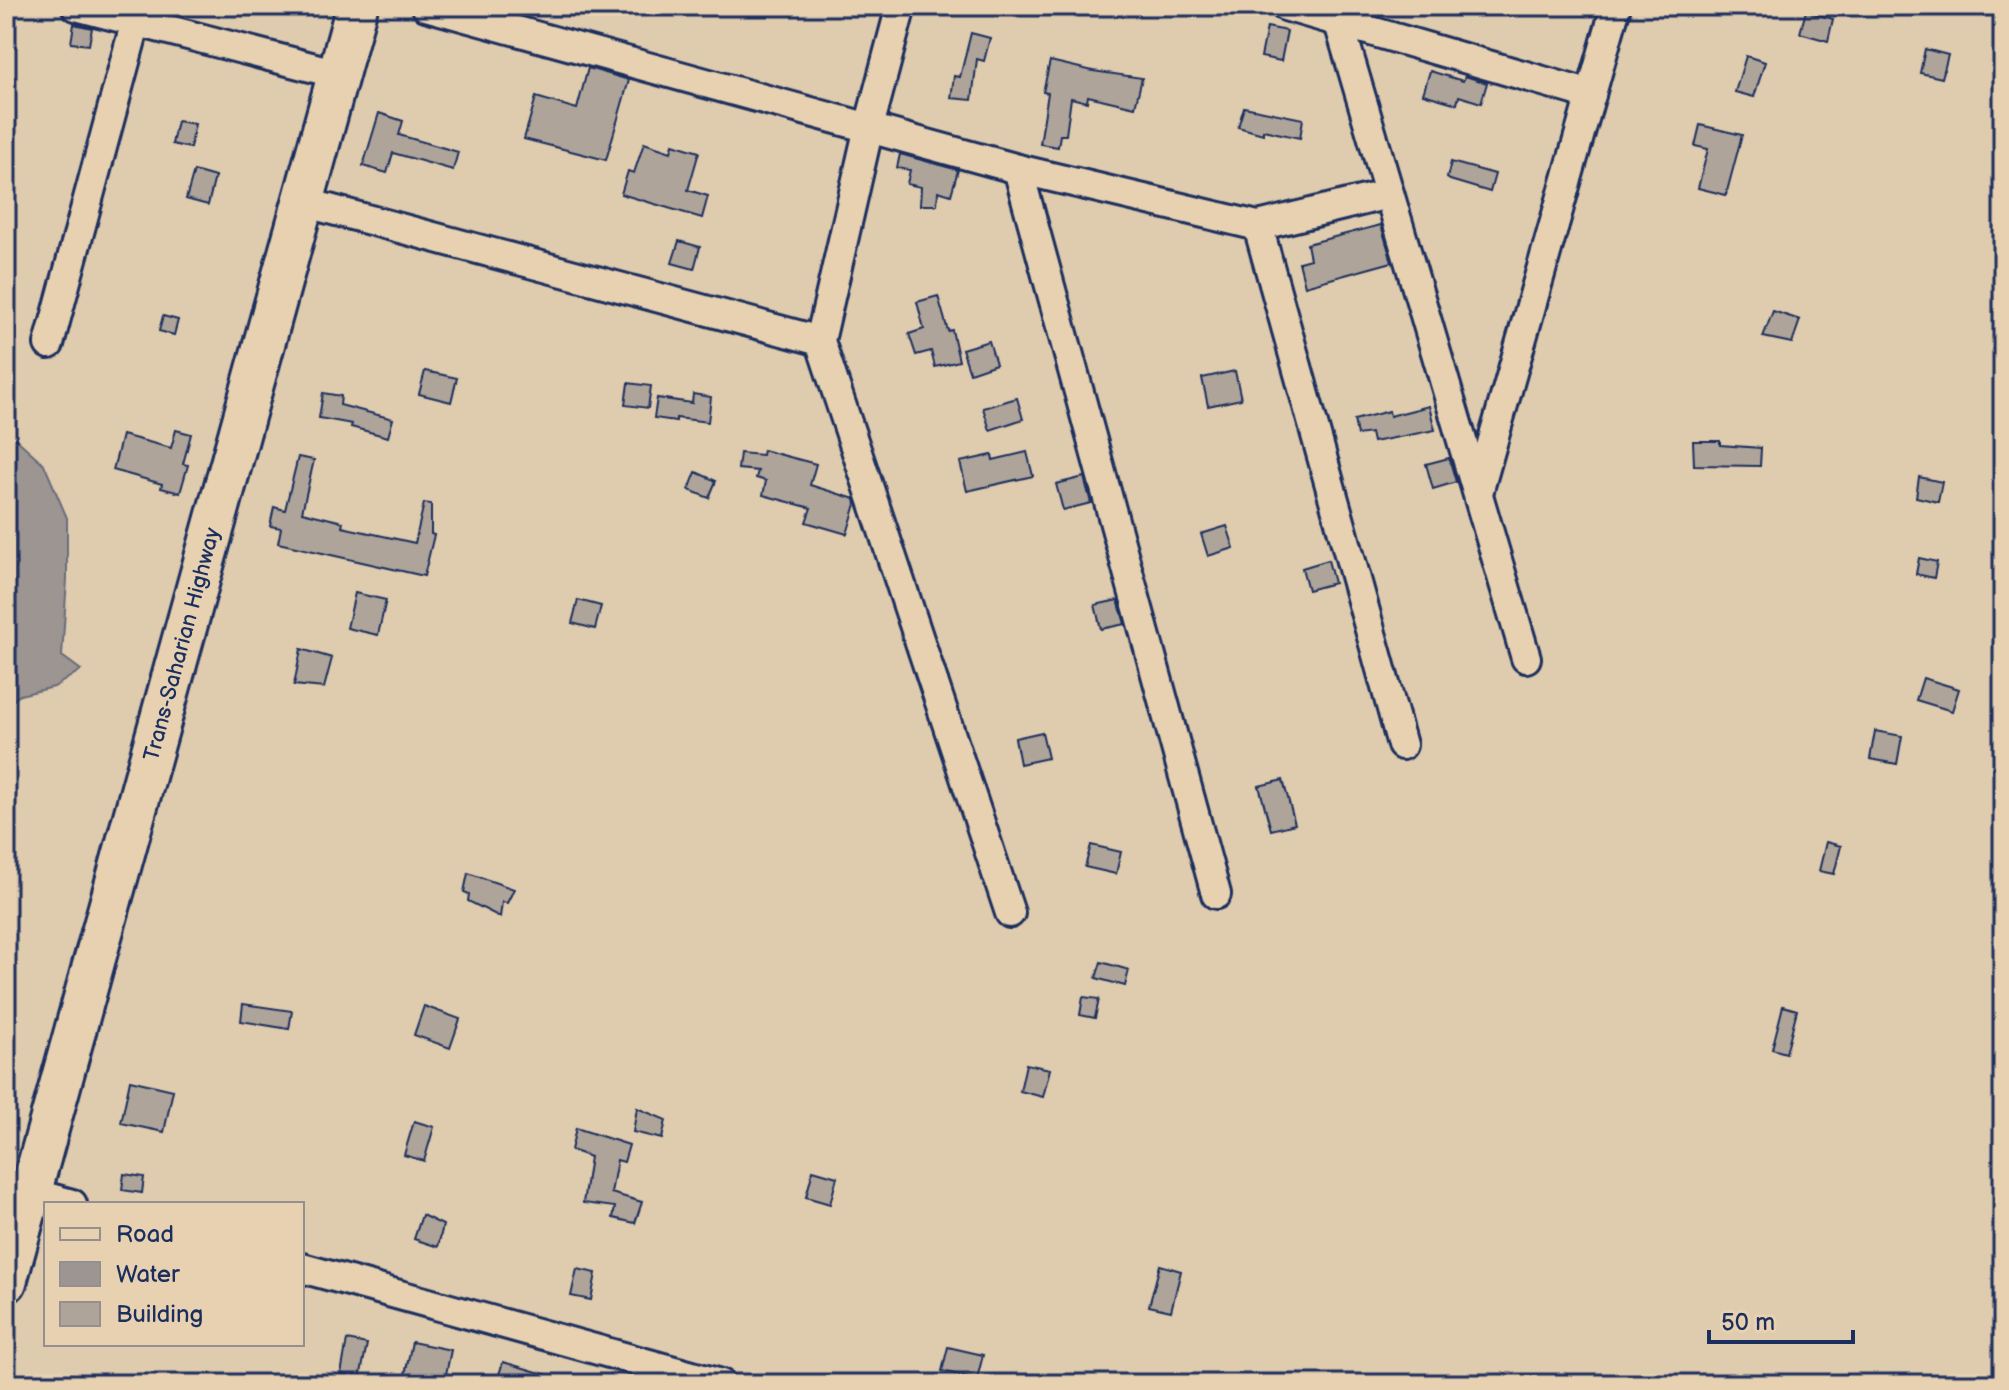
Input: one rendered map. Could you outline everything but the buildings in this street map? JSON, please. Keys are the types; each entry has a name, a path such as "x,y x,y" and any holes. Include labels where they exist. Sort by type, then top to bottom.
{"highway":[{"name":"Trans-Saharian Highway","path":"6,1282 18,1189 357,6"}],"street":[{"path":"76,6 138,14 338,74"},
{"path":"426,6 1018,169 1258,226 1389,194"},
{"path":"901,6 869,127 820,341 1010,913"},
{"path":"1285,6 1336,14 1591,95"},
{"path":"1478,493 1616,6"},
{"path":"49,344 138,14"},
{"path":"1336,14 1526,658"},
{"path":"1018,169 1216,894"},
{"path":"303,202 820,341"},
{"path":"1258,226 1402,745"},
{"path":"18,1189 65,1202"},
{"path":"304,1269 721,1384"}],"water":[{"path":"6,430 44,464 67,518 62,656 81,670 54,687 20,695 6,706"}]}
